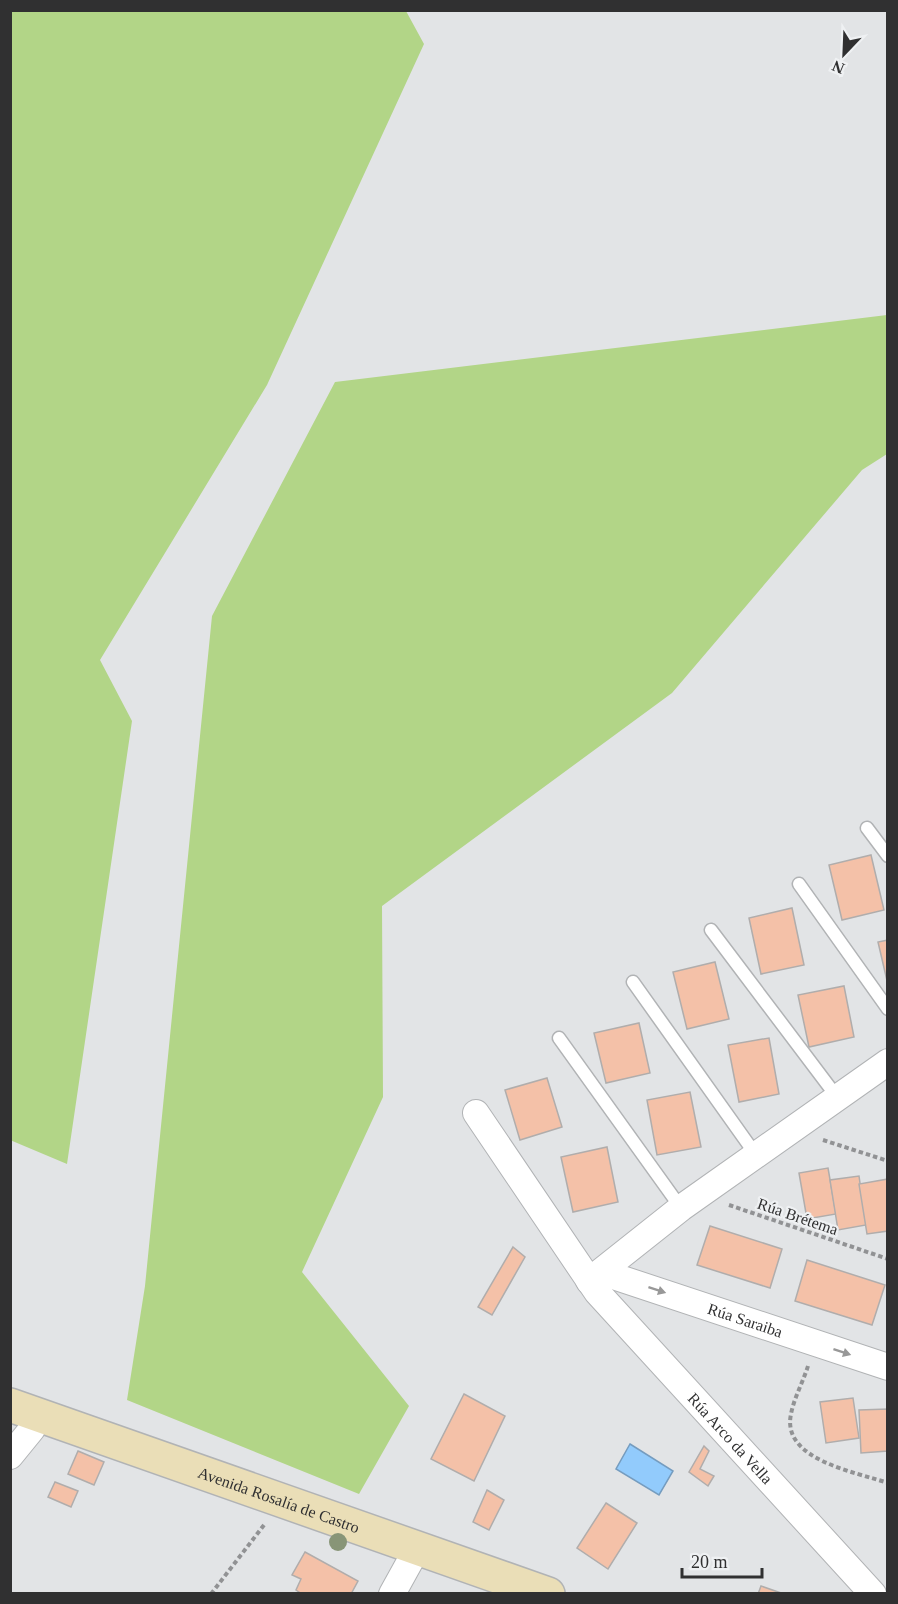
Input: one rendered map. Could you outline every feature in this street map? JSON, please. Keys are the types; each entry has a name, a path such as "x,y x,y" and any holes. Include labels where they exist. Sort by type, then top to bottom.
{"street":[{"path":"595,1276 691,1202 888,1062"},
{"name":"Rúa Arco da Vella","path":"476,1113 595,1276 605,1301 873,1593"},
{"name":"Rúa Saraiba","path":"595,1276 888,1366"},
{"path":"10,1456 32,1430 24,1410"},
{"name":"Avenida Rosalía de Castro","path":"24,1410 548,1593"},
{"path":"392,1593 418,1547"}],"lane":[{"path":"867,828 888,856"},
{"path":"798,884 888,1009"},
{"path":"711,930 837,1097"},
{"path":"633,982 756,1155"},
{"path":"559,1038 691,1202"}],"path":[{"path":"791,1130 888,1161"},
{"name":"Rúa Brétema","path":"691,1202 888,1259"},
{"path":"816,1343 790,1417 796,1443 806,1454 888,1483"},
{"path":"212,1593 282,1500"}],"green space":[{"path":"10,11 406,11 424,44 267,385 100,660 132,721 67,1164 10,1140"},
{"path":"887,315 887,454 862,470 672,693 382,906 383,1097 302,1272 409,1406 359,1494 127,1400 145,1286 212,616 335,382"}],"water":[{"path":"630,1444 673,1471 659,1495 616,1469"}],"building":[{"path":"871,855 884,910 842,920 829,865"},
{"path":"792,908 804,965 761,974 749,918"},
{"path":"888,940 888,985 878,942"},
{"path":"715,962 729,1019 687,1029 673,972"},
{"path":"844,986 854,1037 809,1047 798,995"},
{"path":"639,1023 650,1073 606,1083 594,1033"},
{"path":"769,1038 779,1094 739,1102 728,1045"},
{"path":"547,1078 562,1127 520,1140 505,1090"},
{"path":"690,1092 701,1147 657,1155 647,1100"},
{"path":"607,1147 618,1202 573,1212 561,1157"},
{"path":"828,1168 836,1214 807,1219 799,1173"},
{"path":"859,1176 866,1225 838,1230 830,1180"},
{"path":"888,1179 888,1231 867,1234 859,1184"},
{"path":"710,1226 782,1249 770,1288 697,1265"},
{"path":"513,1247 525,1257 492,1315 478,1307"},
{"path":"807,1260 885,1285 872,1325 795,1301"},
{"path":"464,1394 505,1416 474,1481 431,1459"},
{"path":"853,1398 859,1438 826,1443 820,1402"},
{"path":"888,1409 888,1451 861,1453 859,1410"},
{"path":"704,1446 709,1451 700,1469 714,1476 708,1486 689,1472"},
{"path":"78,1451 104,1462 94,1485 68,1474"},
{"path":"55,1482 78,1491 71,1507 48,1497"},
{"path":"487,1490 504,1500 489,1530 473,1522"},
{"path":"606,1503 637,1523 608,1569 577,1548"},
{"path":"305,1552 358,1581 351,1594 302,1594 296,1590 301,1579 292,1575"},
{"path":"761,1586 784,1594 758,1594"}]}
